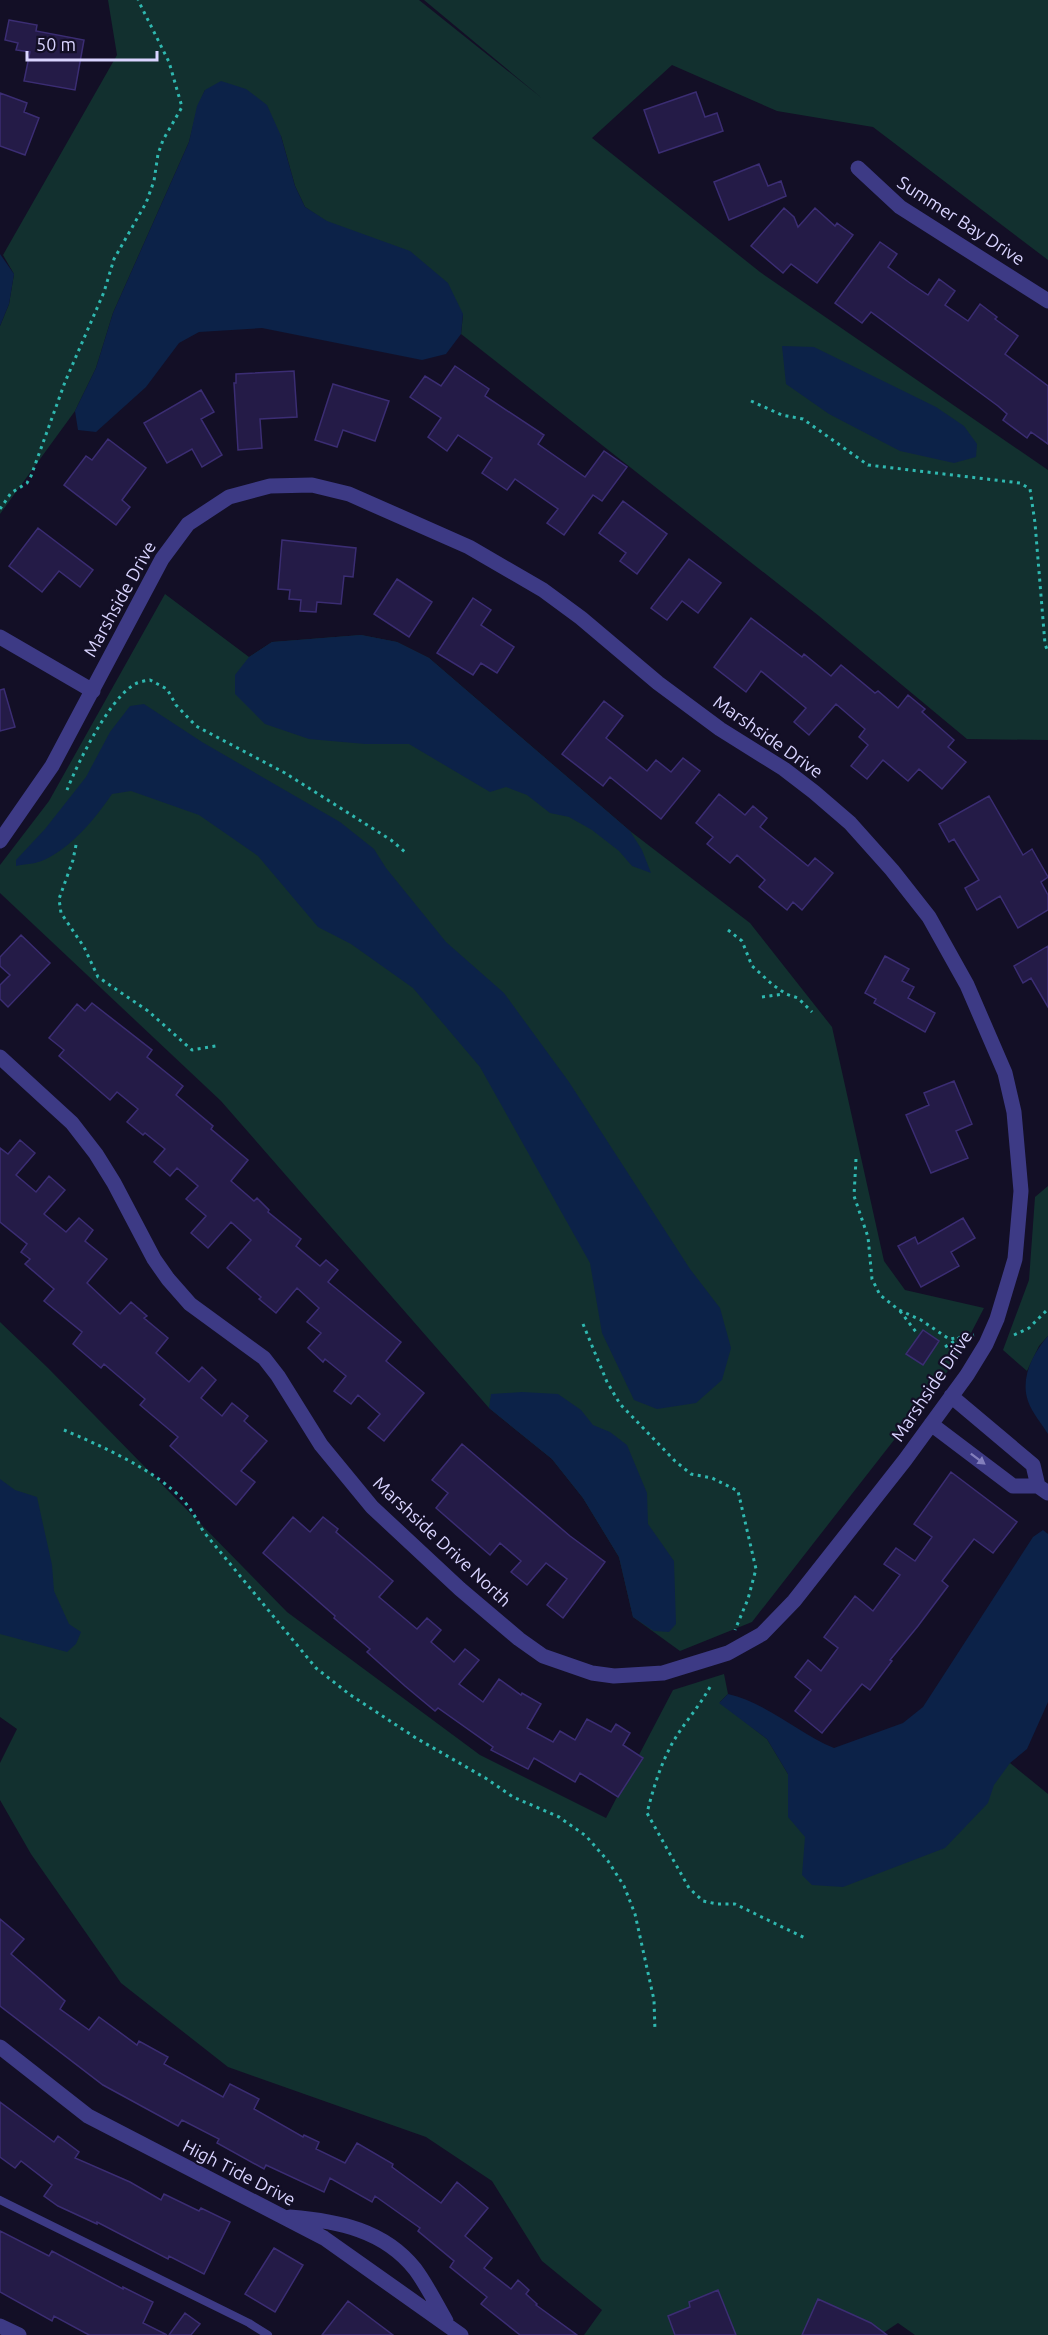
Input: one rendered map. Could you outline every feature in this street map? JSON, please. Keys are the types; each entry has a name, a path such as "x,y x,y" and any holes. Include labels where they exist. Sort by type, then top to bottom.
{"street":[{"name":"Summer Bay Drive","path":"858,168 900,207 1048,301"},
{"name":"Marshside Drive","path":"0,841 52,766 162,559 188,524 229,497 270,486 312,485 349,495 468,547 543,590 581,618 658,683 720,729 784,769 814,792 850,823 892,870 929,917 967,985 1005,1073 1016,1131 1021,1191 1015,1259 1007,1292 986,1344 951,1396 794,1601 762,1634 728,1653 692,1665"},
{"path":"0,637 93,691"},
{"name":"Marshside Drive North","path":"0,1057 72,1123 90,1146 114,1184 154,1259 189,1304 264,1358 278,1376 321,1445 372,1507 460,1589 519,1639 543,1656 559,1663 592,1673 614,1676 663,1673 692,1665"},
{"path":"931,1424 1014,1486 1043,1489 1033,1464 951,1396"},
{"name":"High Tide Drive","path":"0,2047 87,2116 324,2238 455,2331"},
{"path":"282,2217 339,2224 382,2239 414,2269 455,2331"},
{"path":"0,2326 19,2335"}],"lane":[{"path":"0,2200 249,2323 268,2335"}],"path":[{"path":"0,509 11,493 27,483 31,476 65,382 104,292 114,259 146,203 154,181 158,154 163,140 182,107 169,62 138,0"},
{"path":"751,401 782,415 803,419 868,465 1020,483 1030,489 1048,652"},
{"path":"67,790 74,772 116,701 133,685 150,680 167,688 176,705 196,726 285,773 391,840 405,852"},
{"path":"76,845 59,899 61,913 84,947 98,977 148,1011 192,1050 216,1046"},
{"path":"728,930 742,941 752,966 786,994 798,998 812,1012"},
{"path":"762,997 786,994"},
{"path":"856,1159 854,1196 868,1237 872,1280 880,1295 899,1310 921,1320 949,1339 976,1334"},
{"path":"1014,1335 1029,1328 1048,1309"},
{"path":"899,1310 916,1332"},
{"path":"583,1324 607,1382 620,1404 675,1461 691,1474 712,1478 738,1491 756,1569 748,1599 732,1637"},
{"path":"945,1347 961,1337"},
{"path":"64,1430 113,1452 182,1498 193,1512 203,1532 303,1653 325,1675 416,1738 487,1779 513,1797 559,1817 586,1836 608,1861 624,1886 635,1914 652,1989 655,2031"},
{"path":"710,1687 699,1707 673,1742 655,1784 647,1813 689,1888 703,1901 735,1904 807,1939"}],"green space":[{"path":"108,0 419,0 543,99 424,0 1048,0 1048,260 873,127 777,111 672,65 592,138 760,272 1048,470 1048,740 967,739 819,616 461,334 463,314 305,207 295,186 281,136 205,90 198,106 189,142 113,313 96,368 75,411 0,514 0,326 9,304 14,274 3,255 117,55"},
{"path":"165,594 249,657 272,642 361,635 397,642 429,658 630,831 750,923 832,1027 884,1261 905,1290 984,1308 958,1358 752,1622 680,1651 633,1617 619,1557 583,1498 552,1459 489,1408 221,1101 0,893 0,865 49,801"},
{"path":"1048,1186 1048,1336 1039,1346 1027,1371 1003,1350 1029,1280 1035,1197"},
{"path":"0,1322 287,1612 480,1755 606,1818 673,1690 724,1674 728,1694 720,1702 767,1739 788,1774 1010,1763 1048,1794 1048,2335 915,2335 898,2323 880,2335 584,2335 602,2310 542,2261 492,2181 426,2137 228,2067 121,1983 31,1854 0,1800 0,1763 17,1729 0,1717"}],"water":[{"path":"221,81 246,89 267,105 281,136 295,186 305,207 327,221 410,251 448,283 463,314 461,334 446,354 422,360 262,328 199,332 179,343 146,387 96,432 78,430 75,411 96,368 113,313 189,142 197,106 205,90"},
{"path":"0,254 14,274 9,304 0,326"},
{"path":"782,346 814,347 936,407 964,426 977,444 976,457 954,463 900,451 829,414 786,384"},
{"path":"361,635 397,642 429,658 630,831 642,850 651,873 632,866 619,851 592,830 569,817 550,813 527,795 506,787 490,792 409,744 365,744 309,739 265,724 235,694 235,675 249,657 272,642"},
{"path":"144,704 202,742 340,822 374,849 386,868 446,942 504,993 569,1082 690,1269 720,1308 731,1348 722,1380 696,1403 657,1409 634,1400 602,1333 590,1263 480,1067 413,988 351,944 318,927 258,856 199,815 131,791 112,794 82,832 64,848 44,860 16,866 16,860 45,829 86,777 110,732 130,706"},
{"path":"1048,1336 1048,1434 1028,1401 1026,1384 1029,1366 1037,1350"},
{"path":"522,1392 558,1394 581,1410 593,1425 610,1432 627,1445 647,1493 648,1524 674,1561 676,1624 669,1632 654,1631 633,1617 619,1557 583,1498 552,1459 489,1408 491,1394"},
{"path":"0,1479 15,1490 37,1497 52,1565 54,1591 69,1624 81,1632 76,1644 67,1652 0,1634"},
{"path":"1043,1530 1048,1534 1048,1702 1027,1749 1010,1763 994,1785 988,1803 945,1848 843,1887 812,1885 802,1875 805,1837 788,1817 788,1774 767,1739 719,1703 728,1694 742,1698 834,1748 903,1723 923,1707 1033,1537"}],"building":[{"path":"9,20 37,25 36,31 84,40 75,90 24,81 30,52 16,50 18,43 5,40"},
{"path":"696,92 705,117 717,113 723,131 659,153 644,110"},
{"path":"0,93 27,103 24,112 39,118 25,155 0,146"},
{"path":"759,164 768,186 781,181 786,196 729,220 714,182"},
{"path":"784,208 794,217 798,227 815,208 835,226 837,223 853,235 817,283 791,264 783,273 751,246"},
{"path":"880,242 897,254 888,267 910,283 928,295 939,279 955,291 945,305 968,321 980,304 997,317 995,319 1018,336 1005,354 1048,386 1048,444 1031,432 1027,438 1003,420 1007,414 998,406 871,312 862,323 835,303"},
{"path":"455,366 489,389 485,396 544,435 538,444 585,477 604,451 627,467 602,501 593,495 564,535 547,523 558,509 515,479 507,490 482,473 492,458 458,435 447,451 428,437 441,418 410,397 425,376 441,386"},
{"path":"294,371 297,417 260,419 262,448 238,450 234,383 236,383 236,374"},
{"path":"333,384 389,401 375,441 343,430 337,447 315,440"},
{"path":"201,390 214,412 201,419 222,455 202,467 192,449 167,463 144,423"},
{"path":"108,439 146,468 122,500 130,507 116,525 64,485 86,456 92,460"},
{"path":"623,501 667,534 637,574 620,561 626,553 599,533"},
{"path":"38,528 93,570 80,587 59,571 42,592 9,566"},
{"path":"282,540 356,548 353,577 344,576 341,604 317,602 316,612 300,611 301,600 289,599 290,590 278,589"},
{"path":"689,559 721,583 698,613 682,601 667,620 651,608"},
{"path":"397,579 432,602 409,637 374,614"},
{"path":"473,598 491,610 481,625 514,647 497,673 481,663 473,675 437,653"},
{"path":"751,618 802,657 804,654 831,676 841,665 875,693 878,691 898,708 908,695 925,709 922,712 954,740 948,747 966,762 942,789 919,769 908,781 883,760 867,779 851,766 868,745 859,737 865,729 836,704 809,735 794,722 806,708 761,671 746,692 714,667"},
{"path":"4,689 15,727 0,731 0,690"},
{"path":"604,701 623,716 606,738 647,771 656,760 671,772 683,758 700,771 661,819 610,777 603,786 562,754"},
{"path":"719,794 745,815 753,806 767,818 760,827 808,866 815,858 833,873 802,910 793,902 787,910 759,887 765,880 737,855 730,863 707,844 713,837 696,823"},
{"path":"989,796 1023,855 1032,849 1048,877 1041,882 1048,895 1048,910 1018,928 1000,896 977,910 965,888 979,880 954,839 949,842 939,824"},
{"path":"21,935 50,963 8,1007 0,999 0,985 10,975 0,966 0,957"},
{"path":"1048,946 1048,1007 1031,978 1023,983 1014,966"},
{"path":"885,956 909,969 902,981 914,987 908,998 935,1013 925,1032 874,1003 876,999 865,993"},
{"path":"92,1003 152,1050 147,1057 183,1086 176,1095 248,1160 231,1181 254,1201 257,1198 269,1210 268,1212 301,1239 296,1246 320,1266 326,1260 338,1270 328,1282 401,1342 386,1361 424,1393 384,1441 368,1428 380,1414 358,1395 351,1404 334,1391 346,1376 325,1359 323,1362 308,1348 321,1333 307,1322 319,1308 297,1288 276,1313 227,1268 251,1240 231,1222 208,1248 191,1233 206,1216 186,1199 198,1186 177,1168 170,1176 154,1162 165,1149 127,1122 138,1109 117,1092 110,1100 59,1056 64,1050 49,1038 77,1004 85,1011"},
{"path":"954,1081 972,1124 956,1131 968,1158 931,1173 906,1115 929,1105 924,1093"},
{"path":"20,1140 35,1153 16,1175 36,1192 49,1176 65,1190 44,1214 66,1232 79,1218 93,1230 85,1241 107,1259 87,1283 120,1314 131,1302 147,1316 144,1318 168,1338 156,1353 189,1382 202,1367 216,1380 201,1398 222,1416 232,1403 248,1416 244,1421 267,1441 241,1471 255,1482 236,1505 170,1446 178,1437 140,1405 145,1399 104,1364 101,1368 73,1344 82,1332 44,1301 54,1289 25,1264 30,1259 21,1252 27,1244 0,1222 0,1148 8,1154"},
{"path":"963,1218 975,1238 951,1252 959,1266 921,1287 898,1246 915,1237 918,1244"},
{"path":"923,1330 939,1341 923,1365 906,1354"},
{"path":"462,1444 570,1536 605,1562 563,1618 547,1605 567,1579 546,1563 527,1585 511,1572 521,1561 500,1543 490,1555 436,1508 448,1493 432,1480"},
{"path":"951,1472 1017,1522 993,1553 974,1539 942,1581 948,1586 890,1660 892,1661 870,1690 862,1684 822,1733 795,1711 811,1690 795,1677 808,1660 821,1671 838,1648 824,1637 855,1596 873,1611 900,1575 884,1564 896,1548 915,1561 932,1537 914,1524"},
{"path":"293,1517 310,1532 323,1517 338,1529 336,1532 393,1581 379,1597 417,1629 427,1618 441,1630 431,1642 454,1662 465,1649 479,1660 459,1684 483,1702 499,1679 521,1695 522,1693 541,1704 527,1728 553,1742 560,1731 575,1740 587,1719 611,1732 616,1724 630,1733 623,1745 643,1758 618,1797 580,1773 575,1782 534,1758 528,1769 491,1750 493,1747 438,1708 435,1711 405,1686 367,1652 370,1649 334,1618 335,1616 263,1553"},
{"path":"0,1919 24,1939 11,1954 65,2001 60,2009 89,2030 99,2017 137,2045 139,2041 168,2057 164,2064 223,2097 230,2084 259,2099 254,2109 303,2137 304,2135 319,2142 316,2149 345,2163 357,2143 393,2164 392,2167 441,2203 457,2182 488,2208 465,2236 492,2258 484,2268 511,2289 518,2280 529,2290 526,2294 536,2305 577,2335 520,2335 481,2304 487,2297 450,2267 454,2261 418,2231 420,2228 375,2196 372,2202 330,2178 324,2192 266,2165 264,2169 217,2143 219,2139 182,2120 178,2126 103,2085 0,2006"},
{"path":"0,2102 54,2142 58,2136 79,2152 75,2158 130,2182 161,2200 164,2194 199,2211 201,2208 230,2222 204,2274 169,2256 168,2259 97,2222 97,2224 58,2206 44,2196 52,2185 21,2161 15,2168 0,2157"},
{"path":"0,2231 49,2256 52,2251 123,2289 123,2287 153,2302 143,2323 167,2335 89,2335 54,2316 52,2321 0,2292"},
{"path":"274,2248 303,2265 275,2312 245,2294"},
{"path":"718,2290 736,2335 675,2335 668,2316 690,2307 689,2302"},
{"path":"818,2299 871,2323 887,2335 802,2335"},
{"path":"348,2301 393,2335 322,2335"},
{"path":"185,2313 200,2324 191,2335 169,2335"}]}
